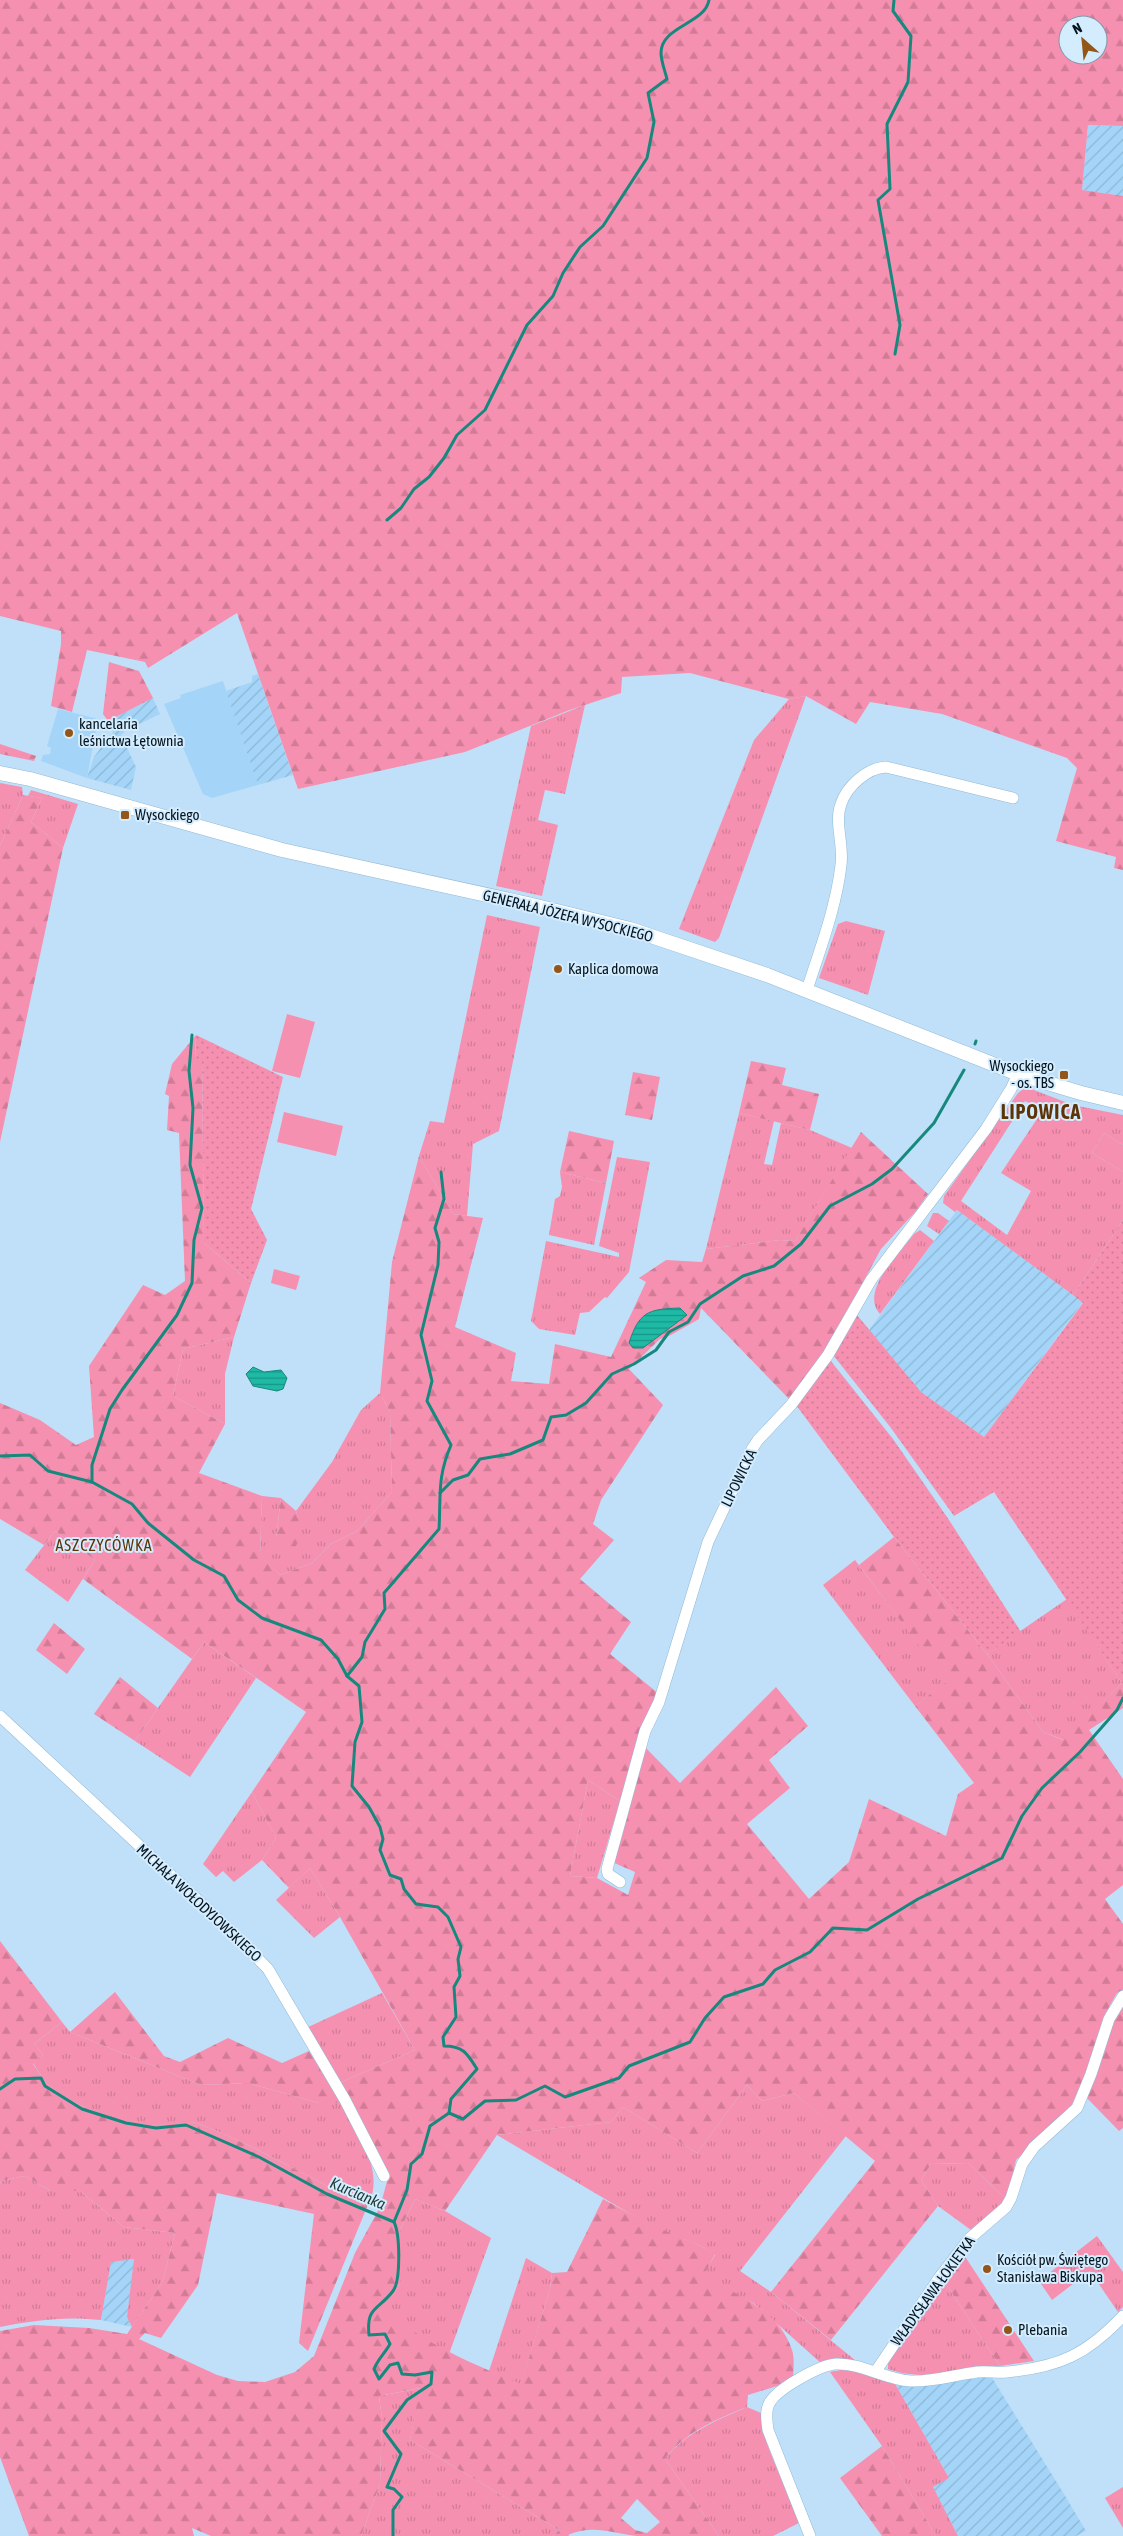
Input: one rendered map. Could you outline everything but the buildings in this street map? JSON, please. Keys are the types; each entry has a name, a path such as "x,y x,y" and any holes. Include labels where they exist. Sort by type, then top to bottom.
{"street":[{"path":"807,990 833,909 841,865 840,805 844,796 859,780 878,768 886,767 1014,798"},
{"name":"GENERAŁA JÓZEFA WYSOCKIEGO","path":"0,773 282,850 528,904 630,929 688,947 807,990 1018,1074 1081,1093 1123,1102"},
{"name":"LIPOWICKA","path":"620,1882 608,1874 607,1869 631,1775 645,1731 659,1702 708,1542 752,1449 791,1406 828,1354 871,1280 986,1129 1011,1090 1018,1074"},
{"name":"MICHAŁA WOŁODYJOWSKIEGO","path":"0,1716 268,1968 345,2100 384,2176"},
{"name":"WŁADYSŁAWA ŁOKIETKA","path":"876,2370 938,2278 969,2239 1006,2207 1022,2164 1034,2146 1077,2108 1091,2074 1109,2019 1123,1996"},
{"path":"810,2536 771,2441 767,2417 769,2404 786,2388 820,2367 841,2365 876,2370 909,2380 939,2380 978,2372 1006,2372 1035,2368 1068,2359 1088,2348 1123,2316"}],"shaded area":[{"path":"1088,125 1123,126 1123,196 1082,190"},
{"path":"258,674 293,775 258,785 226,691 252,682 252,676"},
{"path":"223,681 258,785 212,798 203,794 164,704 181,698 180,695"},
{"path":"153,698 160,714 125,731 121,735 136,767 131,790 87,778 94,757 113,732 108,721"},
{"path":"58,709 98,719 87,778 41,761 43,755 50,754 51,748 47,746"},
{"path":"957,1210 1083,1302 984,1437 921,1392 869,1330"},
{"path":"680,1308 687,1315 643,1348 633,1348 629,1343 637,1325 646,1314 652,1311"},
{"path":"253,1367 264,1372 281,1370 287,1378 283,1389 277,1391 253,1386 246,1374"},
{"path":"135,2259 127,2317 132,2327 101,2320 111,2261"},
{"path":"991,2376 1086,2531 1076,2536 958,2536 932,2486 949,2478 894,2382 944,2383"}],"green space":[{"path":"0,0 1123,0 1123,126 1088,125 1082,190 1123,196 1123,870 1114,868 1116,857 1056,841 1077,768 1067,758 942,714 870,702 856,724 806,696 789,699 690,673 622,677 621,693 567,711 465,752 298,789 237,613 148,668 145,662 87,650 72,712 51,706 61,644 61,631 0,616"},
{"path":"109,662 139,671 153,698 108,721 103,714"},
{"path":"806,696 719,938 715,942 679,929 754,740 789,699"},
{"path":"585,705 565,794 545,790 538,820 558,825 542,896 496,886 531,726"},
{"path":"0,744 36,756 34,761 0,754"},
{"path":"0,783 22,787 23,795 0,846"},
{"path":"31,790 78,804 63,848 31,822 42,798 28,796"},
{"path":"23,795 42,798 31,822 63,848 0,1142 0,846"},
{"path":"487,915 540,927 499,1131 473,1144 467,1216 453,1214 419,1156 430,1121 444,1123"},
{"path":"846,921 885,931 868,995 819,978 838,924"},
{"path":"287,1014 315,1022 300,1078 272,1071"},
{"path":"196,1035 195,1059 202,1059 204,1243 251,1283 234,1337 183,1349 173,1396 225,1424 199,1473 262,1496 260,1555 280,1575 312,1563 331,1544 357,1531 392,1492 390,1412 380,1393 392,1262 419,1156 453,1214 483,1218 455,1327 516,1353 511,1381 549,1384 555,1344 611,1357 646,1282 639,1278 666,1260 702,1262 706,1249 780,1240 795,1241 861,1132 928,1194 917,1210 881,1249 825,1352 790,1400 701,1308 699,1319 660,1339 629,1369 663,1405 601,1500 593,1524 614,1540 580,1579 631,1622 610,1654 659,1694 620,1801 588,1780 570,1876 597,1878 628,1895 635,1872 612,1862 646,1748 680,1783 776,1687 808,1726 769,1760 790,1788 747,1824 809,1899 849,1862 869,1799 946,1836 958,1794 974,1783 915,1706 946,1682 859,1565 894,1537 987,1654 1043,1732 1063,1740 1122,1683 1087,1629 1123,1605 1123,1708 1089,1730 1123,1779 1123,1885 1105,1899 1123,1924 1123,1990 1117,1993 1105,2014 1081,2087 1068,2112 1016,2160 1007,2200 968,2163 931,2164 921,2180 938,2206 831,2340 771,2292 875,2161 794,2093 762,2101 747,2085 697,2153 623,2107 611,2122 497,2135 445,2211 415,2199 400,2230 400,2284 395,2293 380,2306 413,2331 447,2351 521,2384 550,2289 552,2273 567,2272 603,2199 649,2224 715,2254 703,2277 755,2305 778,2324 786,2336 794,2361 793,2381 748,2395 747,2407 702,2427 682,2441 665,2459 719,2536 637,2536 611,2531 585,2530 568,2535 570,2536 553,2536 559,2530 410,2440 420,2388 379,2396 382,2418 380,2484 361,2536 211,2536 192,2528 194,2536 29,2536 0,2457 0,2331 34,2325 89,2328 127,2334 162,2283 175,2233 124,2227 80,2191 51,2191 25,2176 1,2181 0,2184 0,1941 62,2022 34,2044 43,2055 33,2064 46,2083 59,2093 100,2114 130,2123 158,2125 188,2122 199,2124 263,2153 367,2207 308,2351 299,2343 314,2214 217,2193 198,2285 161,2338 145,2333 139,2339 217,2375 238,2381 265,2382 295,2372 314,2356 355,2253 380,2207 389,2174 339,2083 415,2050 310,1868 289,1888 262,1860 276,1838 252,1792 306,1712 204,1642 192,1659 83,1579 95,1560 55,1531 44,1545 0,1519 0,1403 40,1420 76,1445 94,1437 89,1366 143,1285 165,1295 185,1281 179,1133 167,1130 169,1096 165,1094 172,1064","holes":["637,2499 660,2522 647,2533 635,2530 621,2518"]},
{"path":"196,1035 283,1077 251,1209 267,1240 251,1283 204,1243 202,1059 195,1060"},
{"path":"751,1061 786,1068 782,1085 819,1094 810,1130 739,1113"},
{"path":"633,1072 660,1077 652,1120 625,1115"},
{"path":"1026,1087 1073,1105 1123,1115 1123,1145 1104,1133 1092,1153 1123,1172 1123,1220 1073,1295 957,1210 955,1212 943,1203 944,1196 1018,1093","holes":["1025,1101 1043,1110 1001,1173 1031,1191 1007,1235 961,1201"]},
{"path":"284,1112 343,1126 336,1156 277,1142"},
{"path":"739,1113 774,1121 764,1164 772,1165 781,1123 810,1130 852,1148 795,1241 780,1240 706,1249"},
{"path":"569,1131 614,1141 606,1183 560,1172"},
{"path":"1104,1133 1123,1145 1123,1172 1092,1153"},
{"path":"617,1157 650,1162 629,1272 607,1298 605,1297 589,1312 580,1313 575,1335 539,1329 531,1321 546,1241 619,1257 619,1253 599,1246"},
{"path":"560,1172 606,1183 594,1245 549,1235 555,1199 560,1196 562,1187"},
{"path":"933,1213 938,1213 949,1221 939,1234 927,1226"},
{"path":"1123,1220 1123,1684 994,1492 954,1516 891,1428 833,1355 857,1315 921,1392 984,1437 1083,1303 1073,1295"},
{"path":"920,1230 934,1241 880,1314 875,1305 874,1294 878,1284 884,1272 914,1234"},
{"path":"274,1269 300,1276 296,1290 271,1283"},
{"path":"234,1337 225,1374 225,1424 173,1396 183,1349"},
{"path":"830,1360 893,1439 949,1520 1021,1632 987,1654 894,1537 796,1405"},
{"path":"380,1393 390,1412 392,1492 357,1531 331,1544 312,1563 280,1575 260,1556 262,1496 281,1498 276,1538 302,1536 296,1511 332,1462 361,1410"},
{"path":"281,1498 296,1511 303,1536 292,1551 276,1538"},
{"path":"55,1531 95,1560 68,1602 25,1570"},
{"path":"855,1560 947,1682 915,1706 823,1585"},
{"path":"1067,1599 1122,1683 1064,1740 1043,1732 987,1654"},
{"path":"54,1623 85,1649 67,1674 36,1650"},
{"path":"204,1642 256,1678 190,1777 135,1741"},
{"path":"120,1677 158,1708 135,1741 94,1714"},
{"path":"588,1780 620,1801 597,1878 570,1876"},
{"path":"252,1792 276,1838 262,1860 234,1882 223,1871 216,1877 203,1864"},
{"path":"310,1868 340,1917 314,1938 276,1900"},
{"path":"115,1992 164,2056 180,2062 228,2038 282,2063 309,2051 341,2103 319,2103 248,2083 201,2085 70,2032"},
{"path":"382,1993 415,2050 339,2083 306,2028"},
{"path":"1123,2002 1123,2128 1119,2131 1087,2098 1112,2025"},
{"path":"62,2022 70,2032 201,2085 248,2083 319,2103 341,2103 362,2140 372,2167 374,2180 372,2194 367,2207 263,2153 199,2124 183,2122 145,2125 130,2123 100,2114 59,2093 46,2083 33,2063 43,2055 34,2044"},
{"path":"747,2085 762,2101 794,2093 846,2136 740,2271 771,2292 855,2360 822,2364 755,2304 702,2277 715,2255 703,2247 649,2225 497,2135 611,2122 623,2107 697,2153"},
{"path":"968,2163 1007,2200 971,2230 938,2206 921,2180 931,2164"},
{"path":"25,2176 51,2191 80,2191 124,2227 175,2233 162,2283 132,2327 127,2317 134,2259 111,2262 101,2320 50,2319 0,2327 0,2184 1,2181"},
{"path":"415,2199 445,2211 491,2238 449,2354 404,2327 379,2306 395,2293 400,2284 400,2230"},
{"path":"1097,2236 1123,2272 1123,2307 1118,2312 1090,2271 1052,2300 1039,2281"},
{"path":"962,2252 1034,2361 1000,2366 942,2278"},
{"path":"526,2258 552,2273 550,2289 521,2385 489,2371"},
{"path":"942,2278 1000,2366 958,2373 930,2375 915,2375 888,2369 888,2360"},
{"path":"841,2370 855,2371 894,2382 949,2478 933,2487 958,2536 936,2536 882,2446 830,2372"},
{"path":"421,2388 410,2440 559,2530 553,2536 361,2536 380,2484 382,2418 379,2396"},
{"path":"747,2407 761,2413 767,2444 799,2523 773,2536 719,2536 665,2459 682,2442 702,2428"},
{"path":"882,2446 936,2536 882,2536 840,2478"},
{"path":"1123,2487 1123,2528 1105,2498"}],"waterway":[{"path":"387,520 401,508 414,489 429,477 444,458 457,435 485,410 527,325 553,296 563,273 580,247 603,226 647,158 654,122 648,93 667,79 661,56 663,44 675,31 700,15 706,8 709,0"},
{"path":"894,0 893,11 911,36 908,82 887,124 890,189 878,200 900,325 895,354"},
{"path":"92,1482 92,1465 110,1409 177,1315 192,1283 194,1240 202,1208 190,1165 193,1108 189,1071 192,1035"},
{"path":"440,1493 453,1480 468,1475 480,1459 510,1454 543,1440 551,1417 566,1415 586,1403 612,1374 634,1364 656,1350 669,1332 688,1322 700,1304 743,1276 774,1266 801,1244 830,1206 872,1184 892,1169 934,1123 964,1070"},
{"path":"347,1676 362,1657 365,1642 385,1609 384,1593 439,1529 442,1477 451,1445 427,1401 432,1381 421,1335 438,1265 439,1242 435,1228 444,1199 441,1172"},
{"path":"0,1456 30,1455 48,1471 92,1482 132,1504 148,1523 194,1560 224,1576 238,1600 262,1618 321,1640 338,1659 347,1676 359,1686 362,1722 355,1742 352,1786 369,1807 380,1827 383,1839 380,1850 390,1875 401,1879 404,1889 416,1904 438,1907 448,1917 461,1947 458,1959 460,1976 454,1987 456,2017 443,2037 444,2046 460,2049 477,2069 451,2099 449,2113 430,2126 422,2154 411,2164 407,2190 394,2222"},
{"path":"449,2113 463,2119 485,2101 516,2100 545,2086 565,2097 619,2078 629,2066 690,2042 705,2018 724,1997 763,1984 775,1970 810,1952 833,1928 867,1930 918,1899 1002,1858 1022,1816 1042,1788 1080,1752 1117,1710 1123,1698"},
{"name":"Kurcianka","path":"0,2089 15,2079 41,2078 45,2086 82,2109 126,2123 156,2128 186,2125 259,2157 327,2194 394,2222 398,2236 399,2257 396,2285 388,2297 372,2313 369,2326 369,2335 385,2334 390,2344 374,2369 379,2379 390,2365 398,2363 402,2374 415,2375 432,2372 431,2384 407,2400 384,2431 401,2454 387,2487 394,2489 402,2497 393,2510 393,2536"}],"place":[{"name":"kancelaria leśnictwa Łętownia","path":"69,733"},
{"name":"Wysockiego","path":"125,815"},
{"name":"Kaplica domowa","path":"558,969"},
{"name":"Wysockiego - os. TBS","path":"1064,1075"},
{"name":"Kościół pw. Świętego Stanisława Biskupa","path":"987,2269"},
{"name":"Plebania","path":"1008,2330"}],"district":[{"name":"LIPOWICA","path":"1041,1112"},
{"name":"ASZCZYCÓWKA","path":"104,1545"}]}
